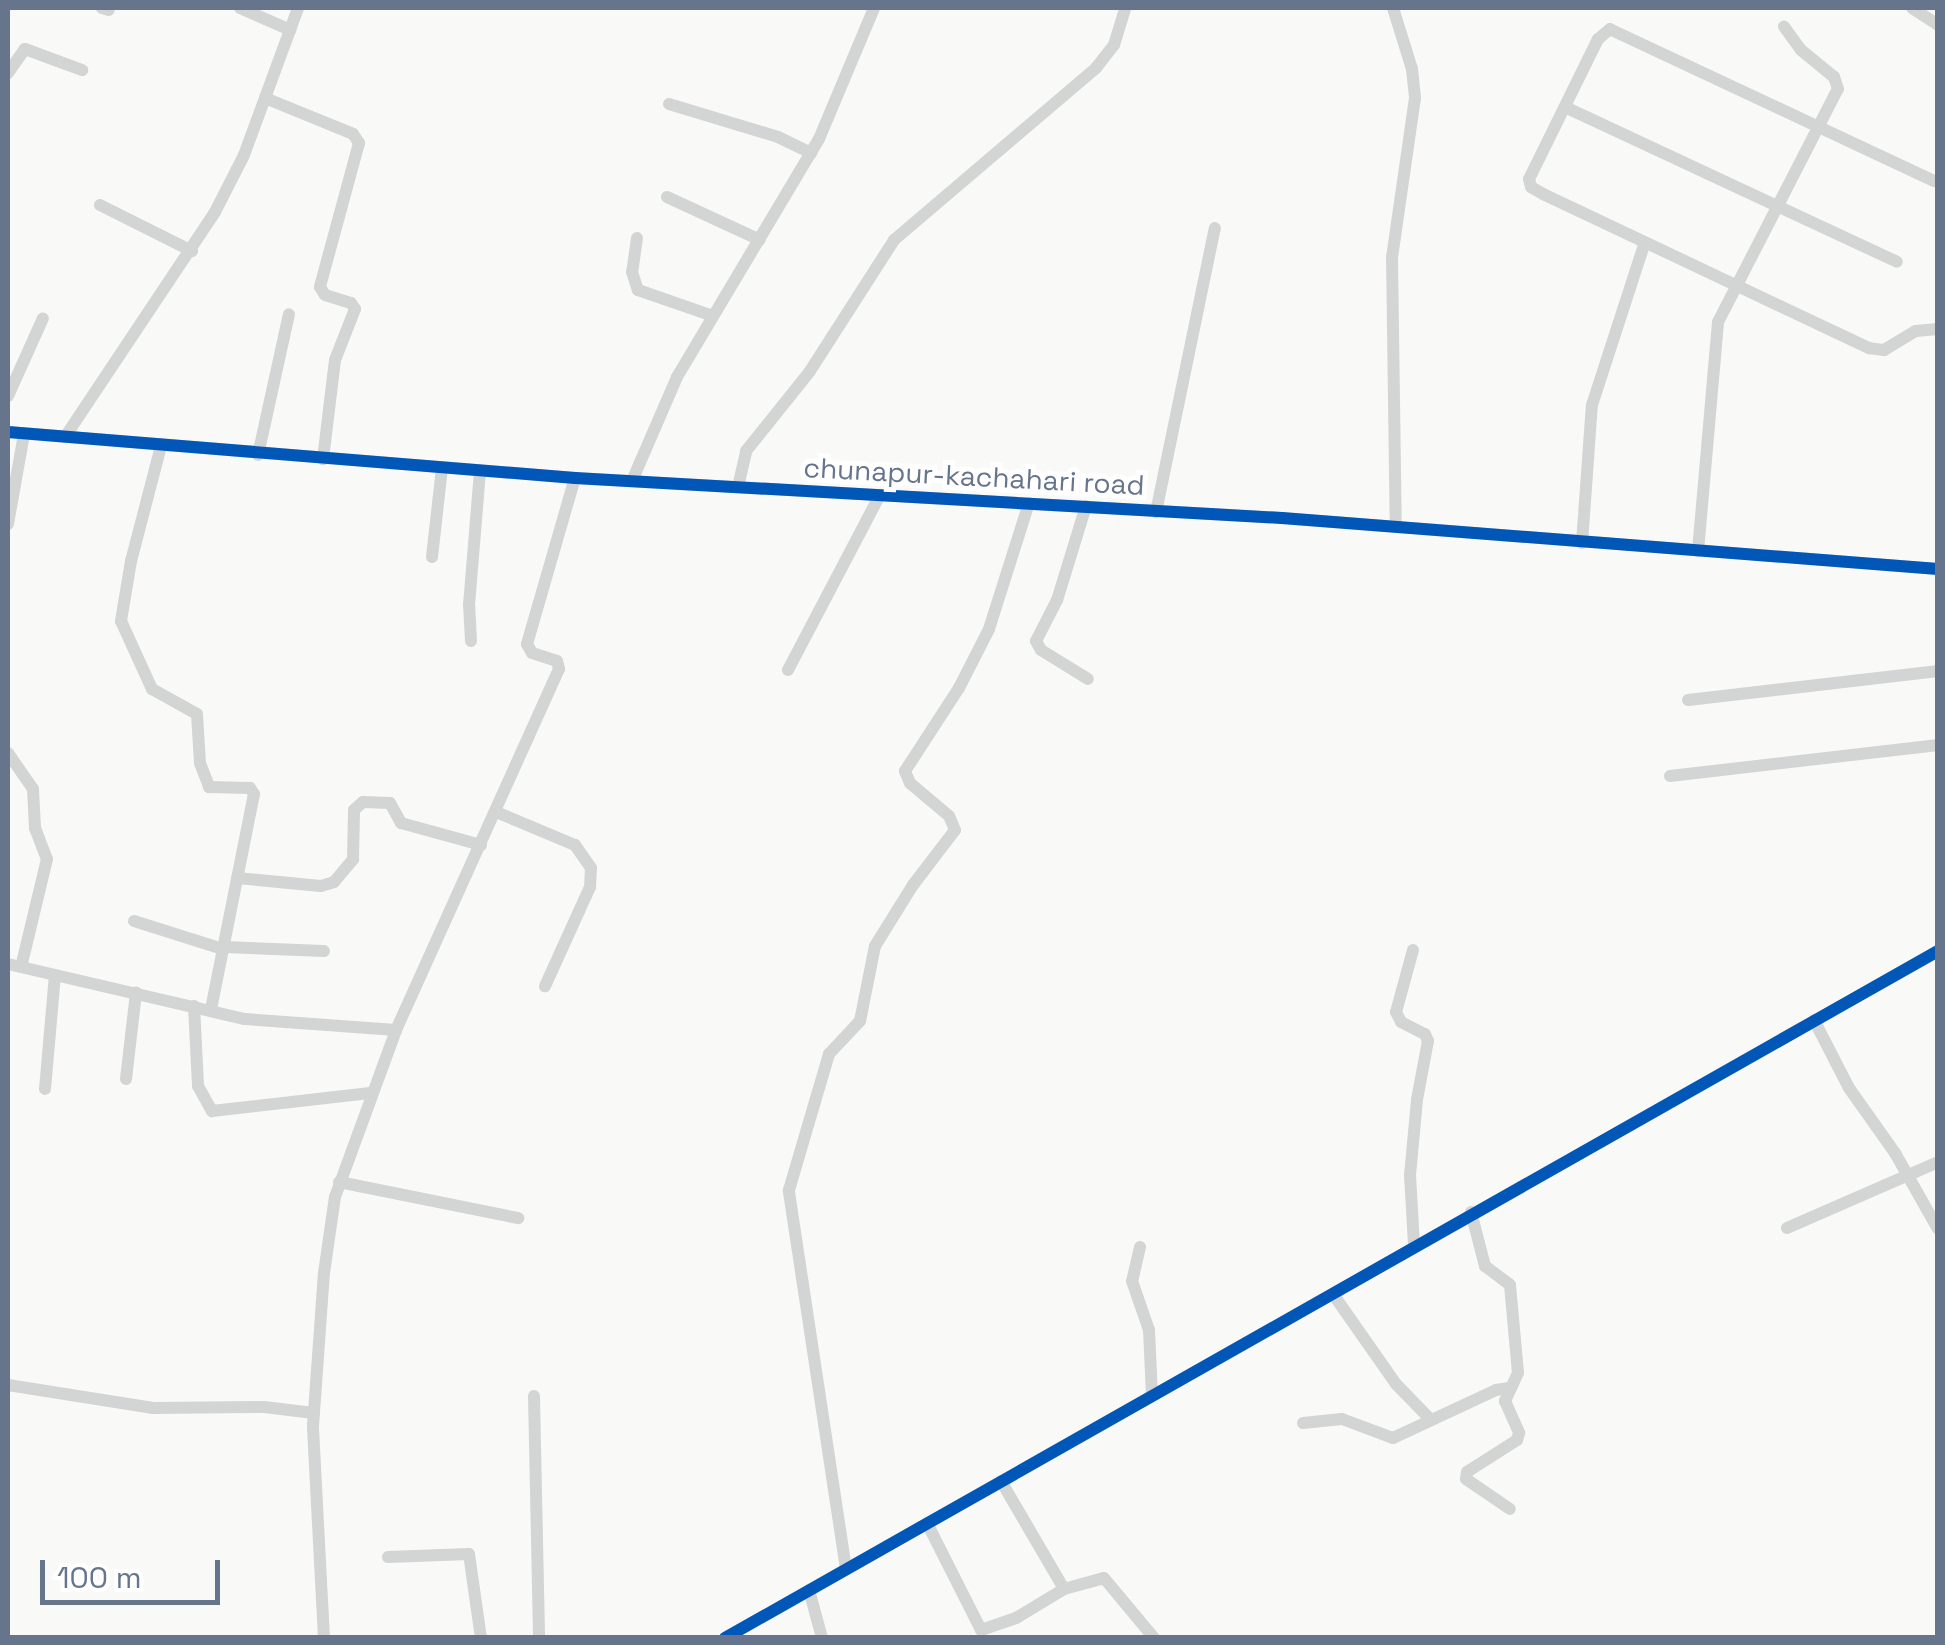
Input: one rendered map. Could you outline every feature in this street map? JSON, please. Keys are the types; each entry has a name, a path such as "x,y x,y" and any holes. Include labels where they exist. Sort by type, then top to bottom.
{"street":[{"path":"240,8 290,30"},
{"path":"64,437 192,251 244,155 298,8"},
{"path":"632,481 669,393 811,153 874,8"},
{"path":"738,487 746,452 810,371 894,240 1096,68 1114,46 1125,8"},
{"path":"1394,8 1412,69 1415,98 1392,257 1396,527"},
{"path":"1912,8 1938,25"},
{"path":"1698,552 1716,332 1735,285 1838,89 1836,81 1800,50 1784,27"},
{"path":"1934,181 1610,29 1600,34 1530,175 1531,187 1875,350 1884,350 1916,331 1938,330"},
{"path":"8,73 25,48 82,70"},
{"path":"265,98 352,134 359,143 320,287 325,295 351,303 355,309 335,360 323,459"},
{"path":"668,104 764,132 811,153"},
{"path":"1565,107 1897,262"},
{"path":"668,198 760,240"},
{"path":"100,205 192,251"},
{"path":"1156,512 1215,228"},
{"path":"637,238 632,272 638,290 712,316"},
{"path":"1582,543 1592,405 1645,242"},
{"path":"258,454 289,314"},
{"path":"8,396 43,318"},
{"name":"chunapur-kachahari road","path":"8,432 575,478 1086,506 1938,569"},
{"path":"8,524 24,434"},
{"path":"161,446 131,561 121,621 152,689 197,714 200,762 210,787 252,791 211,1009"},
{"path":"432,557 442,468"},
{"path":"471,641 468,605 480,471"},
{"path":"324,1638 314,1413 328,1229 370,1093 558,669 557,661 532,652 527,644 575,478"},
{"path":"788,670 880,495"},
{"path":"846,1569 788,1190 829,1054 859,1024 875,946 912,885 955,830 949,816 910,783 904,772 959,688 990,628 1029,503"},
{"path":"1086,506 1058,600 1036,641 1041,650 1088,679"},
{"path":"1688,700 1938,672"},
{"path":"1670,776 1938,745"},
{"path":"8,753 33,789 35,828 47,859 14,965 255,1020 396,1030"},
{"path":"238,878 329,885 353,860 354,810 363,802 390,803 402,823 481,845"},
{"path":"496,812 575,845 591,868 590,887 545,986"},
{"path":"134,921 224,948 324,951"},
{"path":"1413,950 1396,1012 1401,1022 1425,1034 1428,1041 1416,1100 1410,1176 1414,1244"},
{"path":"726,1638 1333,1294 1414,1244 1938,950"},
{"path":"45,1089 55,975"},
{"path":"126,1079 136,993"},
{"path":"194,1006 198,1086 212,1111 370,1093"},
{"path":"1814,1020 1857,1103 1938,1229"},
{"path":"1786,1228 1938,1162"},
{"path":"340,1182 518,1218"},
{"path":"1471,1212 1485,1266 1510,1285 1518,1373 1506,1407 1519,1437 1465,1475 1476,1490 1510,1509"},
{"path":"1140,1247 1132,1280 1149,1330 1152,1396"},
{"path":"1333,1294 1396,1384 1430,1419"},
{"path":"8,1385 153,1408 264,1407 314,1413"},
{"path":"1303,1423 1342,1419 1388,1438 1510,1388"},
{"path":"534,1396 539,1638"},
{"path":"1001,1481 1064,1589"},
{"path":"927,1523 981,1630 1016,1618 1064,1589 1108,1579 1154,1638"},
{"path":"388,1557 469,1554 481,1638"},
{"path":"809,1590 822,1638"}],"cycle path":[{"path":"8,432 575,478 1282,518 1938,569"},
{"path":"725,1638 1938,951"}]}
